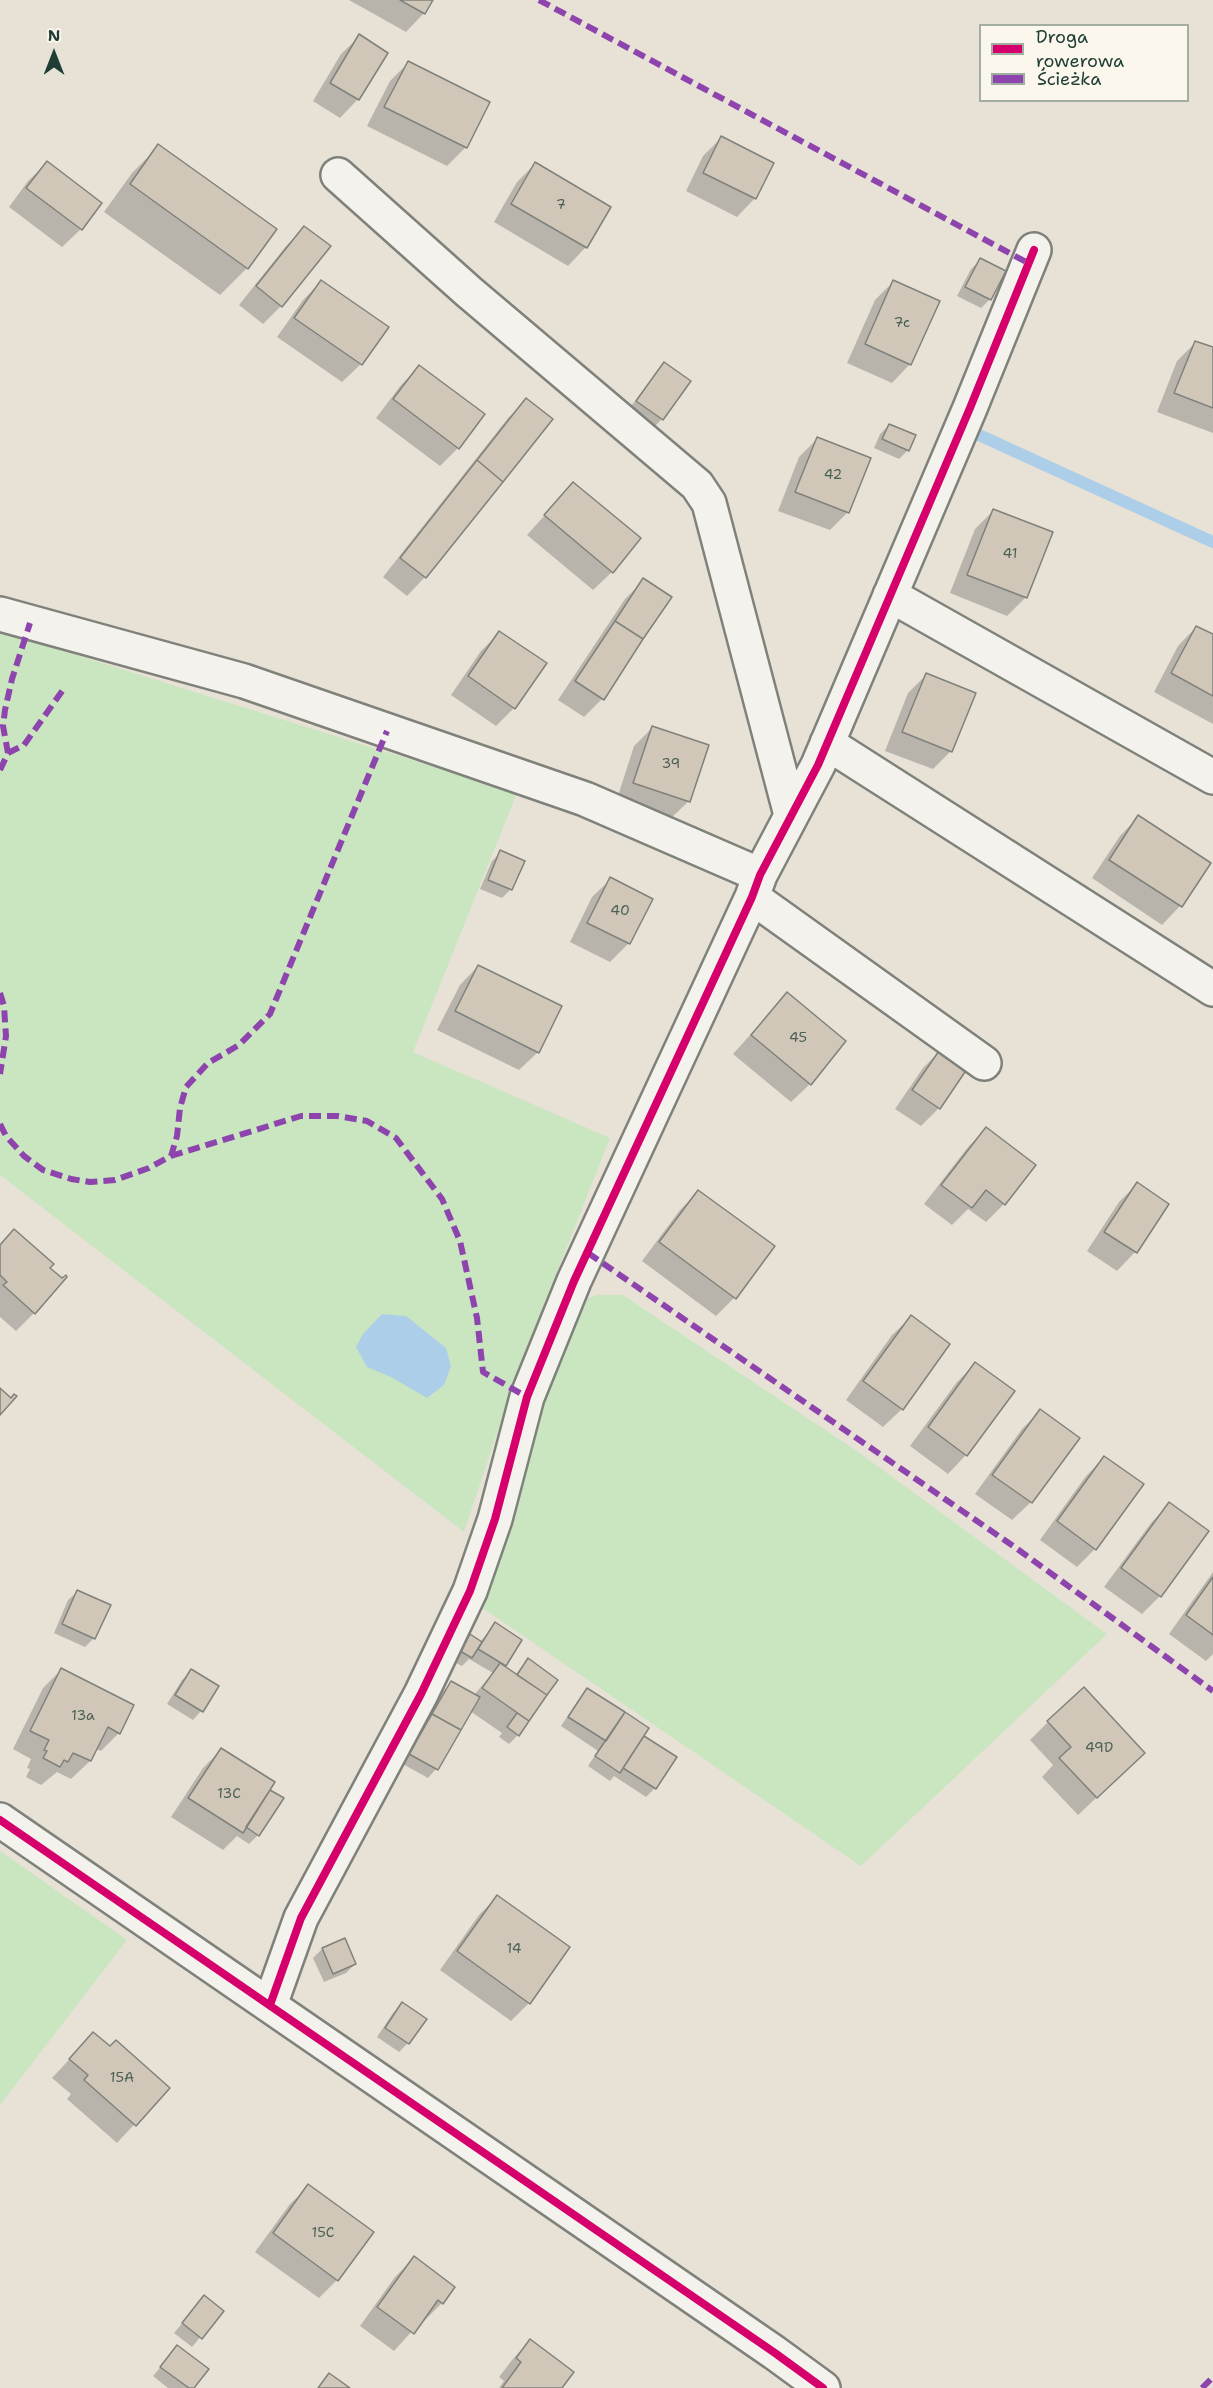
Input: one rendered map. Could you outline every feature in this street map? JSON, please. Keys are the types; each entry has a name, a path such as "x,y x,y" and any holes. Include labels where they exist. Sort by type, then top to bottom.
{"street":[{"path":"338,175 469,292 697,485 709,503 791,815"},
{"path":"270,2006 301,1918 421,1694 470,1591 495,1519 527,1397 574,1281 756,886 827,742 1034,250"},
{"path":"890,595 1213,777"},
{"path":"0,614 244,681 585,799 756,886 984,1063"},
{"path":"827,742 1213,989"},
{"path":"0,1820 776,2353 823,2388"}],"green space":[{"path":"0,631 517,793 413,1052 610,1138 517,1373 464,1532 0,1175"},
{"path":"598,1295 623,1295 854,1449 1107,1634 861,1866 478,1605 538,1396 583,1300"},
{"path":"0,1851 127,1940 0,2105"}],"water":[{"path":"382,1314 406,1316 446,1348 451,1366 444,1385 427,1398 391,1377 367,1367 356,1347 363,1334"}],"building":[{"path":"400,0 433,0 425,14"},
{"path":"359,34 388,53 359,100 330,83"},
{"path":"408,61 490,102 467,148 384,107"},
{"path":"721,136 774,163 756,199 703,173"},
{"path":"158,144 277,229 248,269 130,184"},
{"path":"47,161 102,203 82,230 26,188"},
{"path":"535,162 611,207 587,248 511,204"},
{"path":"304,226 331,246 282,307 256,286"},
{"path":"980,258 1006,271 991,300 965,287"},
{"path":"321,280 389,327 362,365 294,318"},
{"path":"893,280 940,301 911,365 865,344"},
{"path":"1195,341 1213,347 1213,408 1174,393"},
{"path":"664,362 691,381 663,420 636,401"},
{"path":"419,365 485,414 459,449 393,399"},
{"path":"526,398 553,419 503,482 477,460"},
{"path":"889,424 916,435 909,451 882,439"},
{"path":"817,437 871,458 849,513 795,492"},
{"path":"477,460 503,482 426,578 400,558"},
{"path":"573,482 641,538 613,573 544,515"},
{"path":"993,509 1053,532 1027,598 967,575"},
{"path":"643,578 672,597 643,639 615,621"},
{"path":"615,621 643,639 604,700 575,681"},
{"path":"1196,626 1213,634 1213,696 1171,673"},
{"path":"499,631 547,663 515,709 468,676"},
{"path":"926,673 976,693 952,752 902,732"},
{"path":"652,726 709,745 690,802 633,783"},
{"path":"1138,815 1211,863 1182,907 1109,860"},
{"path":"500,850 525,861 512,890 488,880"},
{"path":"610,877 653,899 630,944 587,923"},
{"path":"478,965 562,1006 539,1053 455,1011"},
{"path":"787,992 846,1041 811,1085 751,1035"},
{"path":"941,1048 969,1066 940,1109 912,1090"},
{"path":"986,1127 1036,1165 1005,1205 986,1190 972,1208 941,1185"},
{"path":"1137,1182 1169,1204 1137,1253 1104,1232"},
{"path":"698,1190 775,1246 736,1299 659,1242"},
{"path":"14,1229 54,1264 50,1268 62,1278 66,1275 67,1277 35,1314 3,1285 7,1282 0,1275 0,1245"},
{"path":"911,1315 950,1344 903,1410 863,1381"},
{"path":"975,1362 1015,1391 967,1456 928,1427"},
{"path":"0,1388 11,1398 14,1394 17,1396 0,1415"},
{"path":"1040,1409 1080,1438 1032,1503 992,1475"},
{"path":"1104,1456 1144,1484 1096,1550 1057,1521"},
{"path":"1169,1502 1209,1531 1161,1597 1121,1568"},
{"path":"1213,1577 1213,1635 1186,1615"},
{"path":"77,1590 111,1605 95,1639 62,1624"},
{"path":"495,1622 522,1640 506,1666 478,1649"},
{"path":"470,1634 482,1642 472,1658 460,1651"},
{"path":"528,1658 558,1680 547,1695 517,1675"},
{"path":"500,1663 547,1695 529,1721 482,1688"},
{"path":"61,1668 134,1705 120,1734 108,1727 91,1761 73,1753 68,1762 64,1760 60,1767 43,1758 49,1740 30,1731"},
{"path":"191,1669 219,1686 203,1712 175,1695"},
{"path":"451,1681 480,1697 461,1730 432,1714"},
{"path":"1084,1687 1145,1753 1097,1798 1059,1758 1071,1747 1047,1721"},
{"path":"587,1688 625,1712 606,1741 568,1717"},
{"path":"625,1712 649,1728 620,1773 595,1756"},
{"path":"517,1713 529,1721 519,1736 507,1727"},
{"path":"432,1714 461,1730 438,1770 409,1754"},
{"path":"644,1736 677,1757 656,1789 623,1768"},
{"path":"221,1748 275,1782 243,1833 188,1798"},
{"path":"270,1790 284,1798 259,1836 246,1827"},
{"path":"497,1895 570,1947 530,2004 457,1951"},
{"path":"345,1938 356,1964 333,1974 322,1948"},
{"path":"402,2002 427,2019 409,2044 385,2028"},
{"path":"93,2032 110,2046 116,2040 170,2088 136,2126 84,2080 88,2075 69,2059"},
{"path":"308,2184 374,2232 338,2281 273,2233"},
{"path":"414,2256 455,2287 443,2304 438,2300 414,2334 377,2307"},
{"path":"204,2295 224,2311 202,2339 182,2323"},
{"path":"530,2339 574,2372 562,2388 502,2388 521,2362 516,2358"},
{"path":"177,2345 209,2369 194,2388 189,2388 160,2367"},
{"path":"329,2373 350,2388 318,2388"}],"waterway":[{"path":"979,435 1213,542"}],"marked path":[{"path":"539,0 1028,263"},
{"path":"0,770 8,753 3,726 5,710 12,679 30,623"},
{"path":"8,753 24,745 65,687"},
{"path":"0,1124 6,1136 24,1156 43,1170 71,1179 90,1182 115,1180 149,1168 171,1156 186,1087 208,1063 239,1045 270,1014 387,731"},
{"path":"0,993 4,1006 6,1036 0,1074"},
{"path":"171,1156 301,1116 337,1116 367,1121 396,1138 442,1199 460,1241 477,1318 483,1372 527,1397"},
{"path":"588,1253 1016,1548 1213,1691"},
{"path":"1202,2388 1213,2377"}],"cycle path":[{"path":"270,2005 301,1918 421,1694 470,1591 495,1519 527,1397 574,1281 752,897 760,875 818,765 970,408 1034,250"},
{"path":"0,1820 823,2388"}]}
